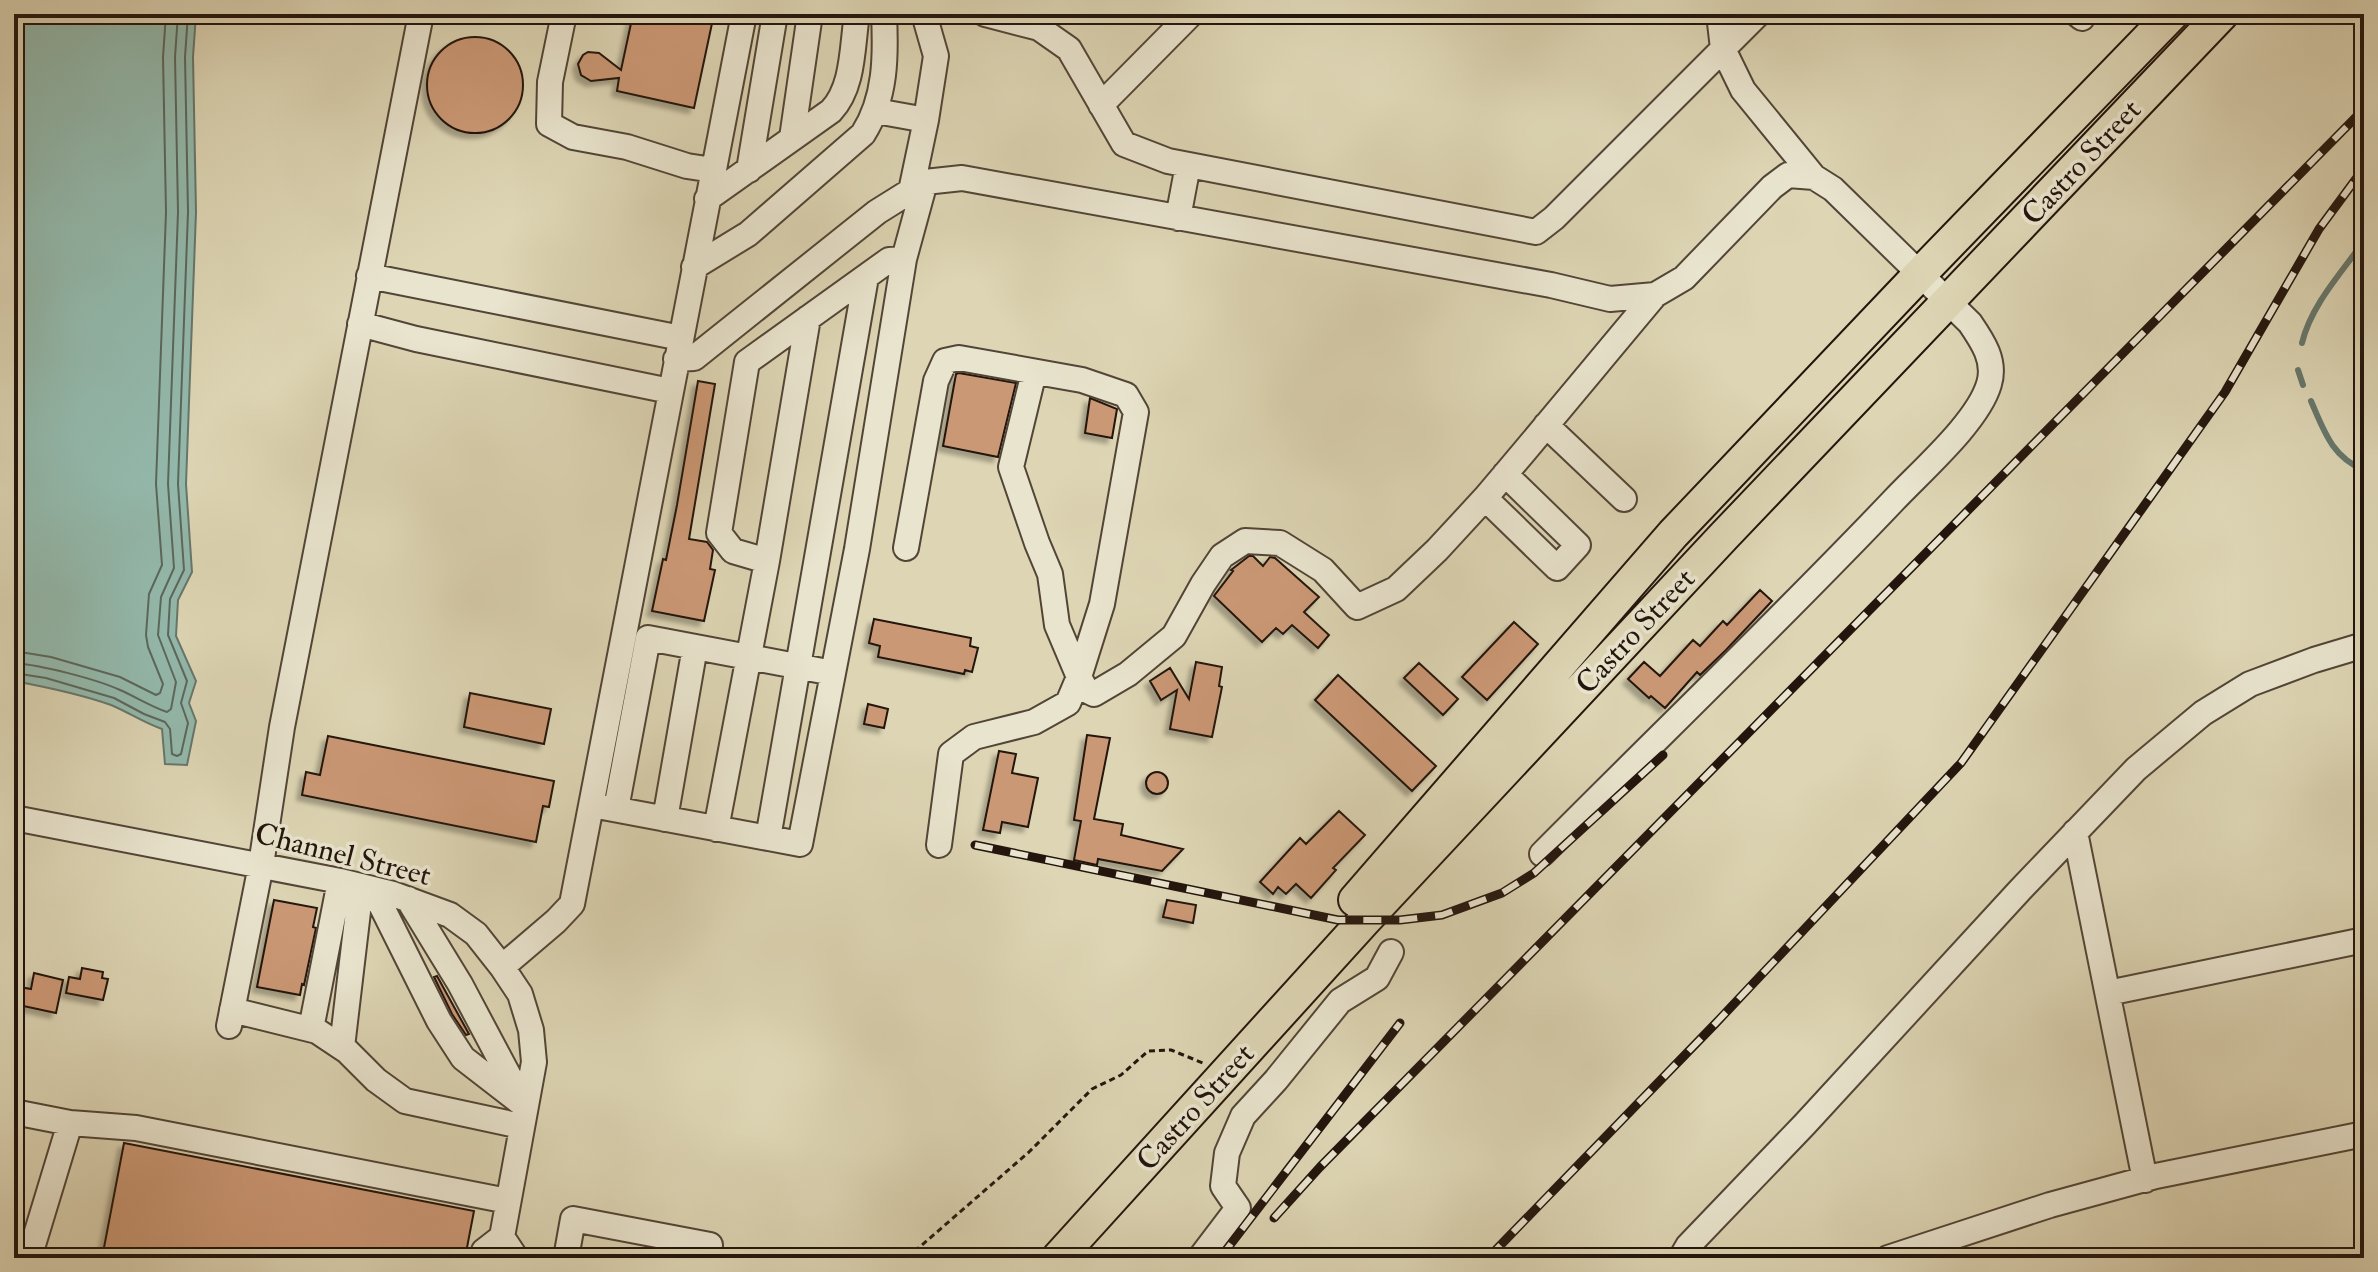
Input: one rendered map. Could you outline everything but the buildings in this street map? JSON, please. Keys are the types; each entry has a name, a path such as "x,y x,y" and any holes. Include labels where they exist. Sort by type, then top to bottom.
{"main road":[{"name":"Castro Street","path":"1031,1258 1111,1176 1209,1066 1673,534 2172,14"},
{"name":"Castro Street","path":"1058,1258 1418,863 1901,349 2222,14"}],"street":[{"path":"421,14 282,727 261,865 230,1018 311,1029 342,1047 376,1080 405,1101 470,1115 523,1116"},
{"path":"563,14 550,82 549,124 573,137 627,147 687,166 713,170"},
{"path":"502,967 572,904 744,14"},
{"path":"749,170 775,14"},
{"path":"792,138 810,14"},
{"path":"707,199 831,111 846,87 857,14"},
{"path":"694,267 748,234 863,134 876,111 886,50 884,14"},
{"path":"592,805 800,844 857,549 918,186 936,56 924,14"},
{"path":"985,14 1039,28 1069,49 1124,144 1168,161 1536,232 1554,218 1758,14"},
{"path":"1101,105 1191,14"},
{"path":"1542,854 1859,537 1952,439 1980,406 1989,384 1992,367 1986,347 1970,323 1833,189 1814,177 1743,90 1723,49 1719,14"},
{"path":"876,111 926,120"},
{"path":"1178,218 1188,165"},
{"path":"1034,372 1011,467 1050,574 1057,625 1079,677 1086,690 1094,694 1128,674 1174,636 1222,556 1245,541 1280,543 1323,570 1357,607 1396,589 1485,498 1655,295 1684,278 1772,187 1788,175 1814,177"},
{"path":"369,276 678,349 694,358 877,212 918,186 962,178 1551,285 1610,299 1655,295"},
{"path":"767,561 733,551 719,533 747,362 889,260 904,259"},
{"path":"768,838 866,277"},
{"path":"716,829 767,561 808,318"},
{"path":"360,324 416,339 670,391"},
{"path":"906,548 936,381 945,361 959,358 1082,380 1126,395 1136,412 1102,604 1079,677 1068,703 1034,722 974,737 951,754 939,845"},
{"path":"1546,425 1624,499"},
{"path":"1485,498 1557,568 1578,545 1505,474"},
{"path":"616,809 648,638 833,673"},
{"path":"1681,1258 1688,1246 2136,769 2203,713 2250,684 2364,645"},
{"path":"665,819 695,647"},
{"name":"Channel Street","path":"14,818 358,885 450,915 476,934 520,994 531,1030 534,1062 508,1201 508,1248 484,1251 483,1258"},
{"path":"2075,832 2145,1180"},
{"path":"311,1029 358,885"},
{"path":"342,1047 358,885"},
{"path":"358,885 463,1058 523,1116"},
{"path":"408,899 460,984 523,1116"},
{"path":"2108,993 2364,940"},
{"path":"1200,1258 1238,1208 1223,1186 1227,1153 1243,1116 1340,1001 1377,978 1391,952"},
{"path":"14,1112 70,1123 136,1128 508,1201"},
{"path":"29,1258 70,1123"},
{"path":"1888,1258 2050,1205 2145,1180 2364,1134"},
{"path":"566,1258 573,1219 710,1245 706,1258"}],"path":[{"path":"907,1258 1029,1152 1092,1089 1121,1075 1148,1051 1171,1050 1209,1066"}],"water":[{"path":"14,14 196,14 193,57 196,212 186,484 192,572 178,600 176,636 196,681 189,703 196,721 187,765 165,764 162,729 99,701 14,681"}],"waterway":[{"path":"2302,343 2312,315 2364,241"},
{"path":"2298,370 2303,385"},
{"path":"2311,401 2325,433 2337,450 2353,465 2364,470"}],"railway":[{"path":"1274,1218 1320,1167 2364,109"},
{"path":"1488,1258 1715,1024 1961,763 2225,392 2319,229 2364,168"},
{"path":"975,845 1338,920 1400,920 1442,915 1502,893 1534,873 1663,755"},
{"path":"1220,1258 1400,1023"}]}
